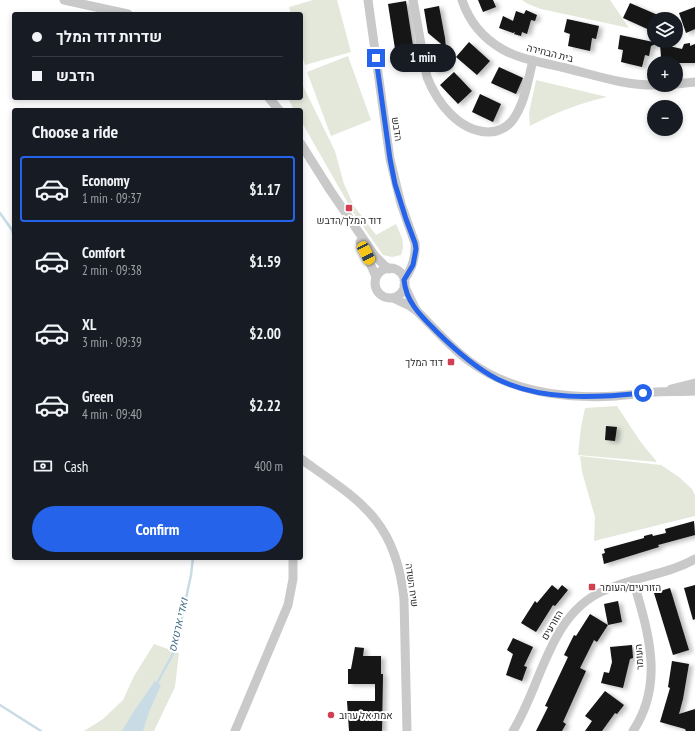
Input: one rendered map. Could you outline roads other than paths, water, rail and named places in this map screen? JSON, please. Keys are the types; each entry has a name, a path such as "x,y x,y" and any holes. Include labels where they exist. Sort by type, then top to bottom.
{"street":[{"path":"64,0 119,12"},
{"name":"הדבש","path":"368,0 390,159 401,204 415,243 414,258 410,272 404,283"},
{"path":"413,0 427,77 430,85 445,107 456,119 468,127 479,131 492,132 502,129 511,122 522,102 533,60"},
{"name":"בית הבחירה","path":"462,0 474,24 486,38 503,50 533,60 632,84 647,85"},
{"path":"683,83 695,82"},
{"path":"303,147 375,256 384,265 400,273 417,311"},
{"path":"330,190 366,253 376,277 375,284 377,292 386,298 393,298 417,311 470,362 498,379 536,392 572,396 618,396 656,392 695,391"},
{"path":"376,277 381,271 407,264 414,258"},
{"path":"393,298 401,294 404,283"},
{"path":"656,392 695,382"},
{"name":"שיח השדה","path":"303,460 367,508 384,530 395,554 400,569 404,599 407,731"},
{"path":"677,567 695,559"},
{"path":"235,731 288,605 293,579 293,560"},
{"path":"677,567 684,566 695,568"},
{"name":"הזורעים","path":"513,731 525,710 554,642 567,619 578,607 594,595 604,590 677,567"},
{"name":"העומר","path":"632,580 646,627 651,659 649,689 646,703 633,731"}],"water":[{"path":"155,681 161,685 149,712 143,731 122,731 134,711"}],"waterway":[{"name":"ואדי ארטאס","path":"0,213 12,230"},
{"name":"ואדי ארטאס","path":"156,685 175,650 193,560"},
{"path":"0,705 41,731"}],"place":[{"name":"דוד המלך/הדבש","path":"349,208"},
{"name":"דוד המלך","path":"451,362"},
{"name":"הזורעים/העומר","path":"592,587"},
{"name":"אמת אל ערוב","path":"331,715"}]}
